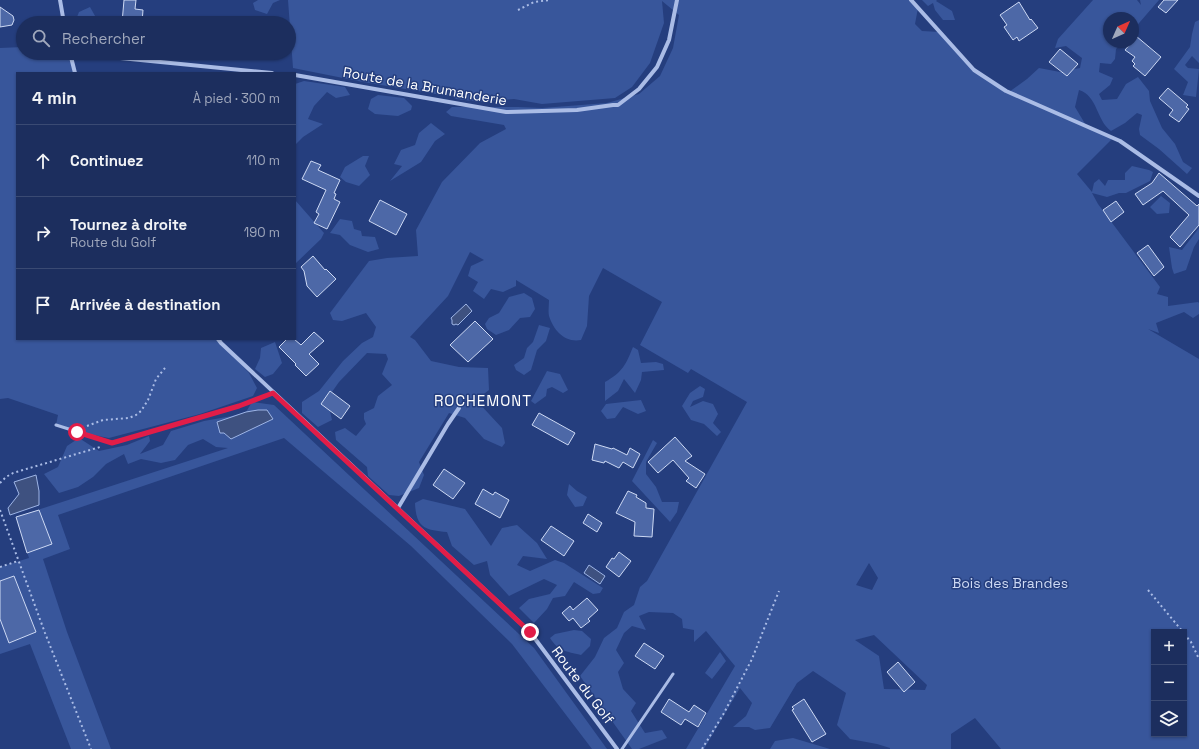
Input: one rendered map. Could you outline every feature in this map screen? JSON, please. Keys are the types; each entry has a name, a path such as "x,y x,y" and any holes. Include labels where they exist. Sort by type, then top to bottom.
{"street":[{"path":"60,0 63,16"},
{"name":"Route de la Brumanderie","path":"296,75 506,112 577,110 618,105 639,89 657,67 669,40 677,0"},
{"path":"910,0 974,70 1006,91 1120,141 1199,196"},
{"path":"72,60 75,72"},
{"path":"141,60 262,72"},
{"name":"Route du Golf","path":"219,340 273,393 530,632 617,749"},
{"path":"398,508 459,408"}],"lane":[{"path":"56,424 112,443 239,406 273,393"},
{"path":"622,749 673,674"}],"path":[{"path":"518,10 534,2 550,0"},
{"path":"77,432 87,426 103,420 136,416 148,400 156,379 165,368"},
{"path":"0,483 13,473 112,443"},
{"path":"0,510 45,632 91,749"},
{"path":"0,568 18,561"},
{"path":"1148,590 1180,629"},
{"path":"702,749 724,713 752,659 779,591"},
{"path":"1187,638 1191,642 1199,659"}],"green space":[{"path":"258,0 280,0 273,3 267,14 255,10 253,3"},
{"name":"Bois des Brandes","path":"288,0 911,0 918,8 915,24 922,31 940,32 974,70 1009,92 1039,68 1060,72 1080,68 1082,58 1066,46 1055,48 1058,39 1093,0 1137,0 1141,5 1140,0 1159,0 1139,23 1139,12 1103,12 1103,48 1117,48 1115,59 1111,64 1100,63 1099,72 1113,78 1110,85 1099,94 1102,100 1117,99 1126,84 1138,77 1149,91 1150,101 1162,128 1175,144 1183,162 1192,168 1187,174 1159,149 1140,135 1139,129 1142,115 1137,113 1125,123 1111,131 1102,121 1090,97 1079,90 1075,107 1087,127 1113,138 1077,174 1092,192 1094,183 1099,179 1105,186 1108,180 1125,180 1125,173 1132,166 1153,172 1150,181 1126,193 1119,193 1107,197 1092,193 1098,204 1160,287 1157,294 1168,297 1168,306 1199,303 1199,314 1193,318 1184,312 1156,323 1159,333 1148,329 1199,359 1199,749 1001,749 975,718 951,734 951,749 890,749 877,744 850,739 837,725 846,693 813,671 797,683 770,728 755,730 749,727 733,727 746,716 752,703 740,688 704,749 686,749 735,666 706,631 694,642 694,630 683,628 682,619 673,613 649,612 639,616 646,630 632,626 624,633 616,650 624,663 618,672 623,689 636,703 631,711 645,733 662,730 667,738 639,749 632,749 580,676 595,657 604,638 617,628 624,612 634,605 640,587 647,581 747,402 691,369 688,373 640,345 662,302 603,268 589,296 587,326 581,340 570,340 565,338 557,331 551,321 549,316 549,300 516,280 516,286 503,292 491,289 484,299 473,291 478,282 468,276 471,266 484,260 470,252 448,296 410,337 415,340 431,361 459,367 488,368 489,390 476,400 502,428 505,443 502,447 484,439 465,418 449,413 419,462 424,475 419,488 399,496 389,495 368,476 367,467 336,440 335,432 345,428 356,436 366,424 364,413 374,408 378,396 392,385 382,374 388,359 386,354 367,353 339,382 327,399 332,420 318,427 302,413 302,402 319,391 343,361 362,343 373,337 376,327 366,313 342,321 333,320 330,313 369,261 418,256 416,230 442,182 480,143 506,129 504,125 451,116 446,112 452,107 542,108 607,103 639,94 660,76 673,48 679,15 662,1 664,23 650,63 632,87 615,98 542,104 514,99 481,102 456,99 454,97 363,82 293,68 292,60 296,60 296,16 289,16","holes":["869,563 878,578 872,590 856,585","874,635 927,685 925,690 884,689 879,656 855,640"]},
{"path":"922,0 937,0 936,1 952,11 955,20 943,20 935,10 933,3 928,6"},
{"path":"90,7 95,16 77,16 79,12"},
{"path":"1199,20 1199,63 1192,56 1185,65 1188,68 1199,69 1196,97 1183,95 1188,82 1174,69 1190,47 1195,22"},
{"path":"16,47 16,60 72,60 75,72 16,72 16,340 219,340 249,373 257,388 253,396 200,414 109,438 77,432 56,425 58,415 8,398 0,399 0,48"},
{"path":"304,81 345,87 350,95 336,98 327,92 314,106 308,119 323,124 303,137 296,144 296,84"},
{"path":"378,95 404,98 412,106 411,110 398,116 375,114 368,109 371,99"},
{"path":"431,123 445,134 435,141 421,162 390,181 402,166 394,164 401,150 415,145 419,133"},
{"path":"363,156 369,156 365,166 370,175 359,186 346,182 340,177 345,167"},
{"path":"1161,196 1170,203 1169,213 1157,214 1150,207"},
{"path":"296,201 324,233 321,239 296,263"},
{"path":"340,219 352,221 354,229 361,231 362,236 375,237 379,249 368,252 350,245 340,235 330,233"},
{"path":"1199,228 1199,239 1194,247 1186,270 1174,274 1169,247 1182,250"},
{"path":"524,293 532,298 535,309 530,317 520,318 509,330 496,335 487,329 485,324 489,318 499,313 509,297"},
{"path":"539,325 550,328 546,341 537,350 531,370 524,375 516,370 514,365 524,358 527,348 533,342"},
{"path":"275,342 282,363 273,374 265,377 255,369 260,358 261,348"},
{"path":"633,347 638,350 641,363 656,362 663,364 664,370 642,372 641,380 635,393 624,379 618,391 605,401 605,382 620,371"},
{"path":"547,371 560,374 568,390 563,393 552,387 547,389 546,396 535,404 531,401"},
{"path":"700,386 705,389 703,397 693,401 690,407 703,401 713,404 718,414 713,423 721,432 717,436 704,424 691,420 682,406 690,393"},
{"path":"641,400 646,411 638,414 623,407 615,418 607,419 601,411 606,404"},
{"path":"252,402 274,405 534,648 607,749 592,749 512,644 411,546 284,438 58,515 70,549 43,559 67,632 111,749 71,749 30,644 0,654 0,567 29,558 16,517 228,448 216,447 203,439 188,445 175,460 161,463 141,459 128,464 124,454 106,464 93,477 78,487 59,493 44,474 58,467 67,446 79,438 99,451 127,445 149,436 150,441 140,454 163,445 171,431 204,421 246,412"},
{"path":"653,440 657,443 646,462 646,474 656,487 662,502 679,502 677,512 670,522 632,481"},
{"path":"569,484 587,497 583,506 575,507 567,495"},
{"path":"423,499 465,509 491,546 502,528 517,525 537,543 547,559 523,556 517,565 530,571 555,560 564,563 603,588 600,593 593,594 574,582 565,596 553,598 547,609 534,623 519,608 529,599 550,594 557,585 544,579 509,596 490,575 487,561 474,565 452,546 447,532 427,529 420,523 417,518 415,503"},
{"path":"574,630 582,631 591,639 590,646 581,655 567,652 553,643 550,638 555,634"},
{"path":"720,652 726,661 712,679 705,673"},
{"path":"793,738 830,749 770,749 775,741"}],"shaded area":[{"path":"466,304 472,311 458,325 452,324 451,318"},
{"path":"267,410 273,419 231,439 224,433 220,433 217,422 246,412"},
{"path":"36,475 39,491 39,505 10,515 8,508 19,494 14,482"},
{"path":"589,565 605,576 600,584 584,573"}],"building":[{"path":"124,0 136,0 135,9 143,10 143,16 123,16"},
{"path":"1164,0 1178,0 1166,13 1158,7"},
{"path":"1019,2 1030,20 1031,19 1038,28 1019,41 1017,37 1013,40 1004,27 1007,25 1000,15"},
{"path":"0,7 13,16 14,20 12,25 0,27"},
{"path":"1139,39 1161,57 1145,76 1133,66 1135,64 1132,61 1135,57 1125,50 1127,48 1139,48"},
{"path":"1060,49 1078,64 1067,76 1049,62"},
{"path":"1168,88 1188,105 1186,107 1189,109 1179,122 1169,115 1173,110 1159,98"},
{"path":"311,161 321,165 318,170 340,180 334,193 336,194 334,199 340,202 327,229 314,223 319,214 316,212 326,190 302,179"},
{"path":"1159,173 1197,206 1199,204 1199,225 1180,247 1170,237 1189,215 1163,191 1143,205 1135,194 1152,183"},
{"path":"380,200 407,214 396,235 369,221"},
{"path":"1116,201 1124,212 1111,222 1103,210"},
{"path":"1148,245 1164,267 1154,276 1137,253"},
{"path":"313,256 325,270 326,269 336,279 317,297 307,286 304,271 301,267"},
{"path":"475,321 493,339 468,362 450,345"},
{"path":"314,332 324,341 309,354 319,364 306,376 279,347 286,340 295,340 301,345"},
{"path":"330,391 350,406 341,419 321,404"},
{"path":"539,413 575,433 568,445 532,425"},
{"path":"675,437 692,456 685,461 705,474 696,488 686,481 689,478 673,460 658,473 648,462"},
{"path":"595,444 613,448 627,455 630,448 640,454 633,468 623,462 619,468 605,461 604,463 592,460"},
{"path":"444,469 465,483 453,499 433,485"},
{"path":"483,489 493,495 495,492 509,500 500,518 475,504"},
{"path":"628,491 637,495 636,497 646,503 646,508 654,509 652,537 634,536 635,522 616,513"},
{"path":"39,510 52,544 27,553 16,517"},
{"path":"588,514 602,523 597,532 583,523"},
{"path":"551,526 574,541 564,556 541,540"},
{"path":"619,552 631,561 619,577 606,567 612,558 614,559"},
{"path":"14,576 36,632 9,643 0,619 0,581"},
{"path":"587,598 598,610 588,619 590,621 581,628 573,618 569,621 562,613 570,606 573,610"},
{"path":"644,643 664,656 655,669 635,656"},
{"path":"898,662 915,682 904,692 887,672"},
{"path":"669,699 689,712 694,705 706,713 698,727 685,719 681,725 661,712"},
{"path":"804,699 826,734 812,742 792,710 794,709 792,707"}],"district":[{"name":"ROCHEMONT","path":"483,401"}],"route":[{"path":"77,432 112,443 239,406 273,393 530,632"}]}
